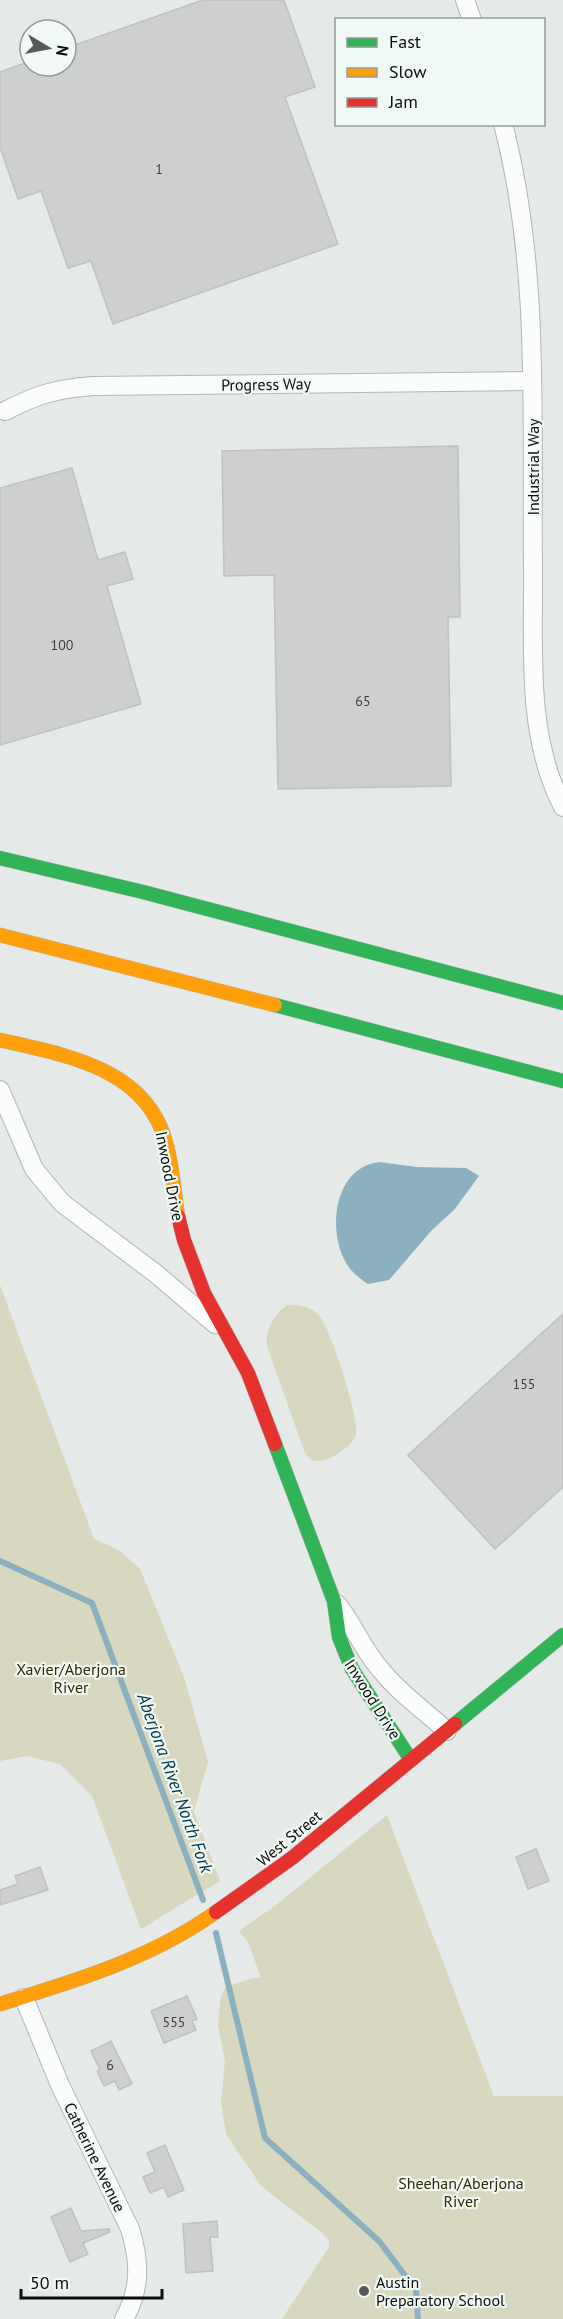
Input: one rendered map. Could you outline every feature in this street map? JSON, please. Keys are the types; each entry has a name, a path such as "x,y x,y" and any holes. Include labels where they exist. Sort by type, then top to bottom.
{"main road":[{"path":"0,858 176,901 563,1003"},
{"path":"0,935 174,978 563,1082"},
{"name":"Inwood Drive","path":"0,1040 57,1053 94,1065 120,1078 147,1103 161,1125 166,1141 177,1214 190,1257 206,1298 250,1377 334,1601 339,1637 348,1661 411,1760"},
{"name":"West Street","path":"0,2004 81,1979 149,1951 208,1918 274,1872 563,1635"}],"street":[{"path":"465,0 471,18"},
{"name":"Industrial Way","path":"502,126 514,172 524,237 532,381 536,703 543,754 563,807"},
{"name":"Progress Way","path":"5,411 33,397 58,389 93,386 532,381"},
{"name":"Inwood Drive","path":"0,1090 34,1169 62,1203 155,1273 226,1334"},
{"name":"Inwood Drive","path":"334,1601 381,1670 447,1731"},
{"name":"Catherine Avenue","path":"24,1998 60,2085 135,2246 138,2282 124,2319"}],"green space":[{"name":"Xavier/Aberjona River","path":"0,1285 94,1539 119,1550 140,1569 184,1677 208,1762 194,1811 220,1881 141,1929 92,1796 60,1764 27,1756 0,1761"},
{"path":"287,1305 305,1307 320,1317 331,1339 354,1412 356,1435 354,1440 339,1453 320,1461 312,1460 305,1453 267,1346 267,1334 271,1323"},
{"name":"Sheehan/Aberjona River","path":"387,1815 494,2096 563,2096 563,2319 282,2319 329,2247 329,2241 322,2233 261,2186 226,2134 221,2102 225,2061 218,2025 221,1996 225,1988 261,1978 249,1944 239,1931 275,1906"}],"water":[{"path":"379,1162 417,1167 466,1168 479,1176 454,1210 432,1230 389,1280 368,1284 349,1268 345,1261 339,1247 336,1216 344,1187 353,1175 364,1166"}],"building":[{"path":"203,0 284,0 315,87 285,97 338,244 113,324 91,261 68,268 41,191 18,199 0,147 0,72 18,65 18,78 78,78 78,44"},
{"path":"458,446 460,617 448,617 451,786 278,789 274,575 224,576 222,451"},
{"path":"72,468 98,560 125,552 133,579 107,586 141,704 0,745 0,488"},
{"path":"563,1314 563,1487 495,1549 408,1455"},
{"path":"536,1849 549,1881 528,1889 516,1857"},
{"path":"40,1867 48,1890 0,1905 0,1890 18,1884 15,1876"},
{"path":"187,1996 197,2019 192,2021 196,2030 164,2043 151,2011"},
{"path":"111,2041 132,2084 119,2090 115,2081 104,2086 97,2071 100,2070 91,2051"},
{"path":"165,2145 184,2190 168,2197 164,2187 150,2193 143,2177 155,2172 147,2153"},
{"path":"71,2208 81,2231 109,2229 110,2232 83,2243 88,2254 70,2262 51,2217"},
{"path":"217,2221 218,2237 210,2237 213,2271 186,2273 183,2224"}],"waterway":[{"name":"Aberjona River North Fork","path":"0,1561 92,1603 203,1900"},
{"name":"Aberjona River North Fork","path":"216,1933 265,2138 379,2241 416,2290 418,2319"}],"traffic: fast":[{"path":"0,858 143,892 563,1003"},
{"path":"275,1005 563,1081"},
{"path":"275,1444 334,1601 339,1637 352,1669 411,1760"},
{"path":"455,1724 563,1635"}],"traffic: slow":[{"path":"0,935 275,1005"},
{"path":"0,1040 76,1059 122,1081 141,1097 156,1118 166,1143 178,1216"},
{"path":"0,2004 112,1967 166,1943 216,1912"}],"traffic: jam":[{"path":"178,1216 184,1240 204,1293 248,1373 275,1444"},
{"path":"216,1912 292,1858 455,1724"}],"place":[{"name":"Austin Preparatory School","path":"364,2291"}]}
